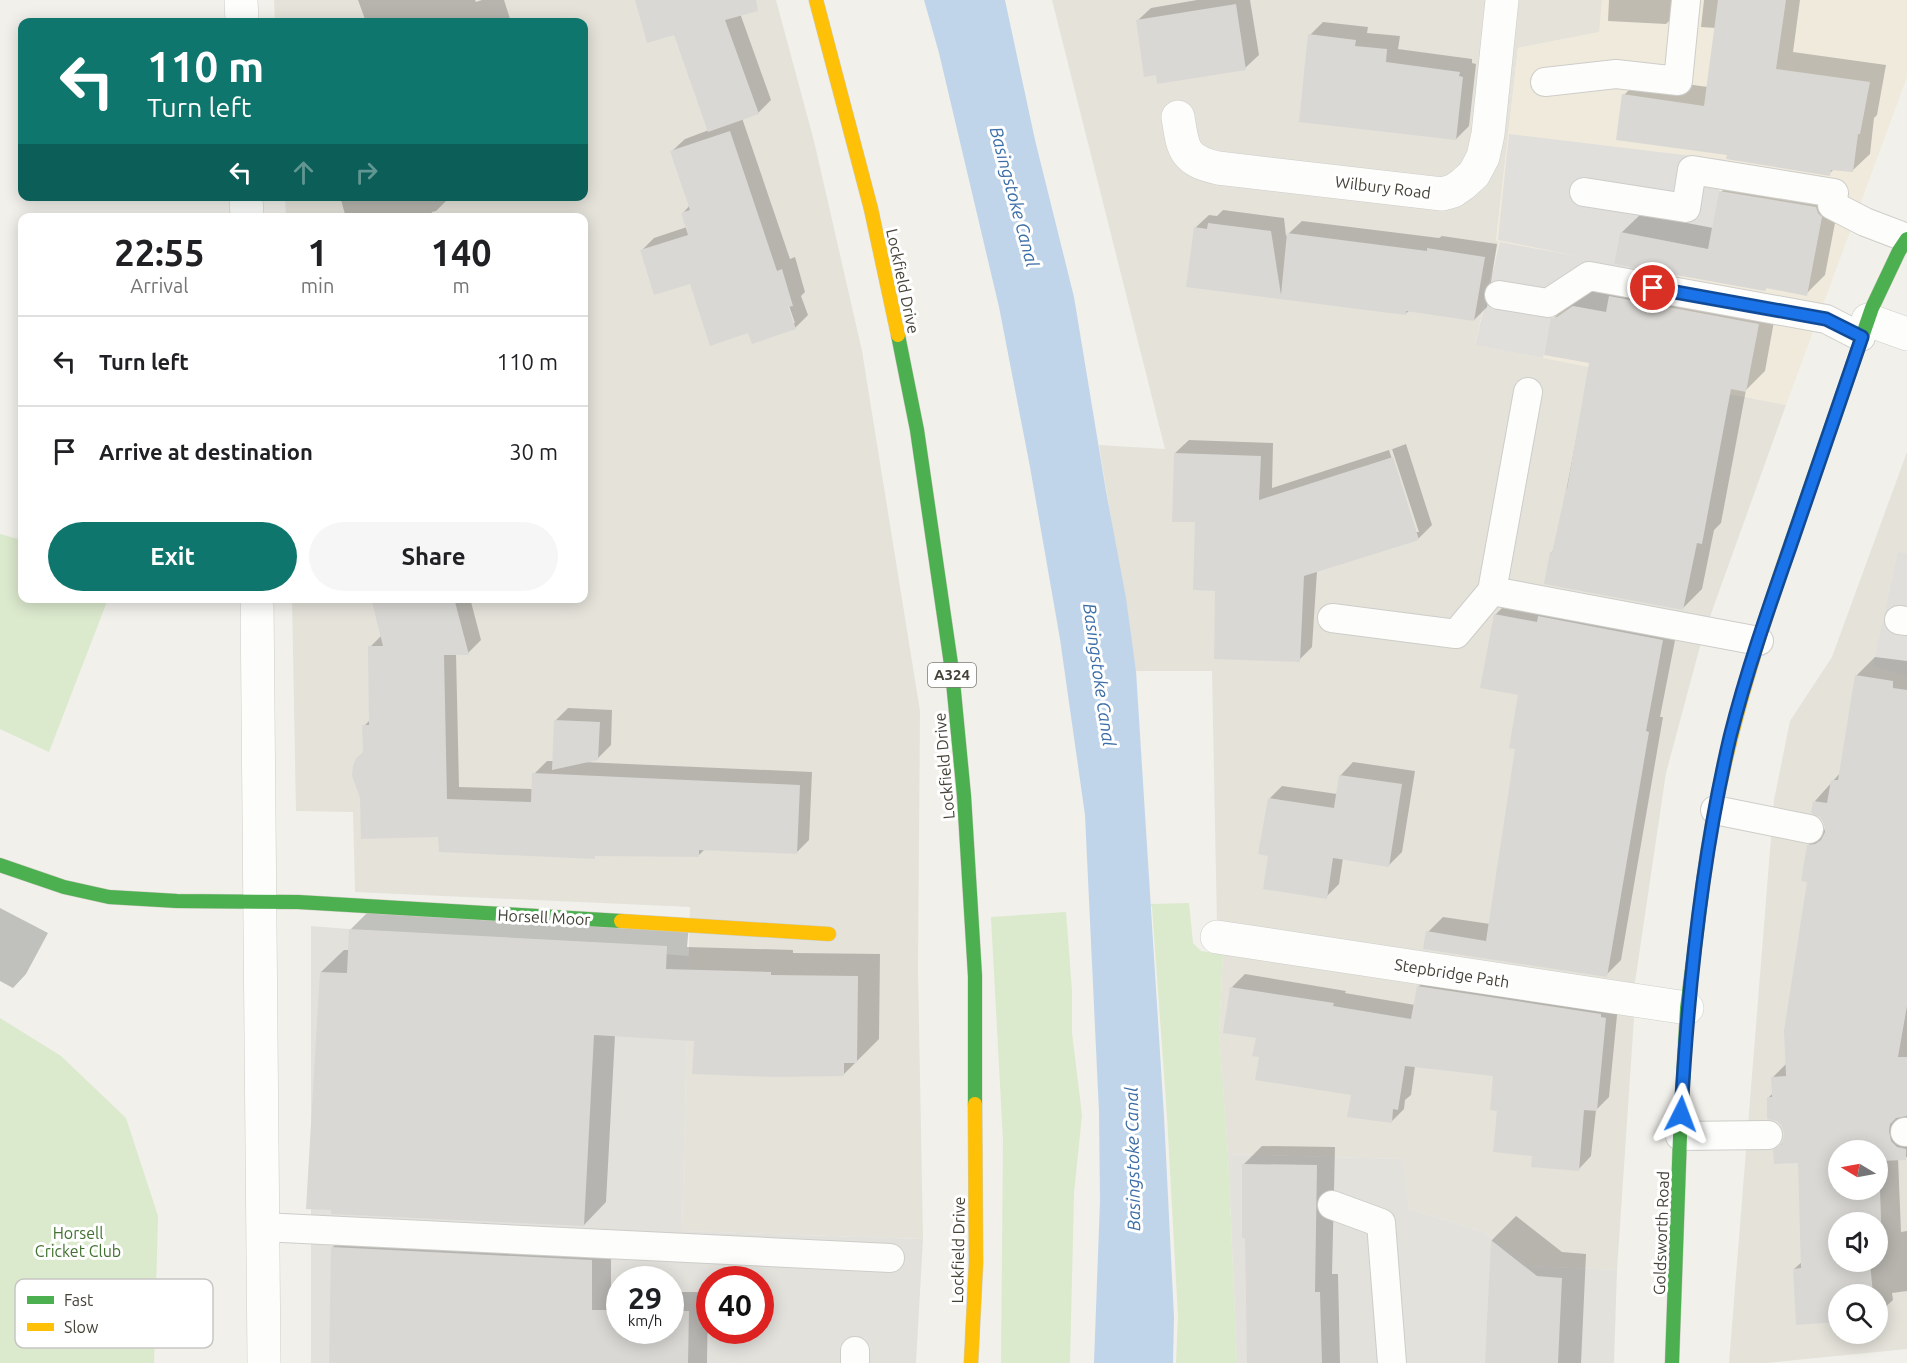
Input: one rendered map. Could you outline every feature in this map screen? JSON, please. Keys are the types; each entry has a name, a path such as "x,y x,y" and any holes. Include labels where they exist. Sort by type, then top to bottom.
{"street":[{"path":"241,0 242,18"},
{"name":"Lockfield Drive","path":"816,0 871,209 900,343 917,430 952,671 964,796 975,976 976,1263 971,1363"},
{"name":"Wilbury Road","path":"1178,117 1182,145 1189,157 1202,164 1218,168 1442,194 1453,191 1474,174 1483,157 1488,134 1502,0"},
{"name":"Goldsworth Road","path":"1672,1363 1687,1008 1706,863 1730,737 1759,641 1865,328 1884,281 1907,238"},
{"path":"1865,328 1907,333"},
{"path":"257,603 264,1363"},
{"name":"Horsell Moor","path":"0,865 64,887 109,897 177,902 298,902 829,934"},
{"name":"Stepbridge Path","path":"1217,937 1687,1008"}],"lane":[{"path":"1545,82 1616,74 1678,81 1686,0"},
{"path":"1584,192 1686,207 1692,170 1834,193 1832,205 1865,222 1907,238"},
{"path":"1499,295 1548,303 1588,276 1865,328"},
{"path":"1332,618 1456,634 1492,591 1528,392"},
{"path":"1492,591 1759,641"},
{"path":"1715,810 1809,829"},
{"path":"1680,1136 1768,1135"},
{"path":"1332,1205 1382,1223 1392,1363"},
{"path":"262,1227 890,1258"}],"shaded area":[{"path":"274,0 776,0 814,141 862,351 920,711 918,970 923,1239 682,1231 690,907 355,892 353,812 296,811 292,603 588,603 588,213 286,213 285,201 588,201 588,18 275,18"},
{"path":"1052,0 1602,0 1600,32 1518,48 1496,240 1499,241 1475,344 1786,405 1702,639 1666,773 1635,982 1617,1270 1528,1266 1484,1232 1409,1209 1401,1159 1228,1154 1219,1034 1223,954 1217,925 1212,671 1136,671 1099,445 1165,449"},
{"path":"1602,0 1907,0 1907,77 1786,405 1475,345 1499,242 1496,241 1518,48 1599,32"},
{"path":"1509,134 1725,160 1708,249 1620,232 1614,264 1670,274 1662,322 1555,303 1543,358 1475,345 1500,242 1581,257 1498,240"},
{"path":"1907,452 1907,1349 1766,1363 1729,1363 1774,800 1790,721 1832,657"},
{"path":"1898,552 1907,554 1907,676 1873,666"},
{"path":"311,926 689,956 682,1231 923,1239 916,1363 311,1363"},
{"path":"1228,1154 1402,1159 1409,1209 1484,1232 1528,1266 1617,1270 1614,1363 1237,1363"}],"green space":[{"path":"0,534 18,539 18,603 106,603 49,752 0,729"},
{"path":"1189,903 1193,943 1201,951 1223,954 1219,1034 1228,1154 1237,1363 1176,1363 1178,1317 1167,1116 1150,904"},
{"path":"1066,912 1072,991 1072,1033 1082,1115 1074,1193 1070,1363 1001,1363 1003,1140 991,917"},
{"name":"Horsell Cricket Club","path":"0,1018 61,1056 126,1118 158,1216 156,1279 15,1279 15,1348 154,1348 154,1363 0,1363"}],"water":[{"name":"Basingstoke Canal","path":"924,0 1005,0 1035,140 1074,297 1126,598 1136,671 1164,1116 1174,1317 1173,1363 1094,1363 1100,1201 1099,1112 1085,815 1060,639 999,307 939,53"}],"building":[{"path":"635,0 756,0 758,11 725,20 759,114 708,132 674,35 647,43"},
{"path":"1718,0 1786,0 1776,69 1870,82 1860,134 1858,134 1853,172 1831,170 1830,176 1726,159 1727,155 1616,140 1622,94 1704,106"},
{"path":"1236,4 1246,70 1157,84 1156,75 1144,77 1136,20"},
{"path":"1308,34 1356,40 1355,46 1387,49 1386,62 1460,72 1459,76 1463,77 1456,140 1299,122"},
{"path":"730,131 777,271 782,269 793,306 788,307 796,329 752,344 748,333 710,346 690,284 654,295 640,250 688,235 681,213 690,210 670,151"},
{"path":"1719,191 1816,207 1822,217 1807,296 1766,288 1765,291 1614,264 1620,232 1708,249"},
{"path":"1208,223 1271,231 1281,295 1287,233 1427,251 1427,248 1485,257 1474,321 1406,311 1406,315 1186,287 1194,227 1207,229"},
{"path":"1609,296 1759,324 1746,392 1731,389 1702,544 1697,543 1683,610 1544,584 1567,489 1589,363 1544,355 1551,318 1557,317 1573,306 1606,312"},
{"path":"1174,453 1261,456 1259,500 1393,457 1419,540 1304,576 1300,662 1214,659 1215,591 1193,590 1195,522 1172,522"},
{"path":"372,603 455,603 469,655 444,655 447,799 531,802 532,773 800,785 797,854 699,850 699,857 595,856 595,859 439,852 438,837 361,839 360,798 352,776 353,766 356,758 363,752 362,725 369,725 368,646 383,646"},
{"path":"1494,614 1537,622 1538,616 1663,640 1646,731 1649,732 1607,977 1423,949 1426,931 1486,941 1515,749 1509,748 1518,695 1480,688"},
{"path":"1855,675 1893,681 1893,688 1907,690 1907,1006 1898,1057 1907,1057 1907,1116 1896,1118 1890,1124 1889,1131 1891,1141 1897,1147 1906,1149 1906,1160 1888,1161 1888,1140 1828,1140 1828,1200 1880,1200 1881,1212 1828,1212 1828,1272 1871,1272 1872,1284 1828,1284 1828,1323 1796,1325 1793,1269 1801,1268 1798,1163 1774,1164 1773,1150 1782,1144 1784,1134 1782,1126 1777,1121 1767,1119 1767,1097 1772,1097 1771,1077 1786,1076 1784,1031 1807,882 1801,881 1807,845 1821,840 1825,832 1824,823 1820,817 1811,813 1813,801 1827,803 1831,780 1838,780"},
{"path":"554,720 600,722 598,760 552,770"},
{"path":"1339,775 1402,784 1389,867 1333,858 1327,899 1263,889 1268,856 1258,854 1268,798 1334,808"},
{"path":"349,929 667,946 666,969 771,972 771,975 858,976 857,1063 844,1063 844,1076 773,1077 692,1074 694,1041 594,1035 584,1226 331,1214 331,1210 306,1209 320,972 347,973"},
{"path":"1417,986 1601,1014 1601,1017 1606,1018 1597,1111 1584,1110 1579,1171 1531,1167 1532,1156 1493,1152 1497,1111 1490,1110 1493,1076 1405,1066 1398,1110 1393,1109 1392,1123 1347,1117 1351,1095 1255,1080 1259,1057 1252,1056 1256,1038 1223,1033 1230,987 1334,1003 1333,1006 1411,1019"},
{"path":"1242,1164 1317,1165 1315,1292 1320,1292 1322,1363 1247,1363 1245,1238 1242,1238"},
{"path":"1491,1240 1537,1276 1562,1278 1558,1363 1485,1363"},
{"path":"331,1247 592,1260 592,1310 606,1310 606,1344 684,1344 684,1311 689,1311 688,1363 329,1363"}],"traffic: fast":[{"path":"1791,543 1872,308 1907,239"},
{"path":"898,335 917,430 952,671 964,796 975,976 975,1104"},
{"path":"0,865 64,887 109,897 177,901 298,902 621,921"},
{"path":"1672,1363 1687,1008 1704,876"}],"traffic: slow":[{"path":"816,0 871,209 898,335"},
{"path":"1704,876 1710,833 1728,749 1763,625 1791,543"},
{"path":"621,921 829,934"},
{"path":"971,1363 976,1263 975,1104"}],"route":[{"path":"1653,288 1826,319 1862,337 1772,598 1730,737 1703,881 1687,1008 1681,1114"}]}
